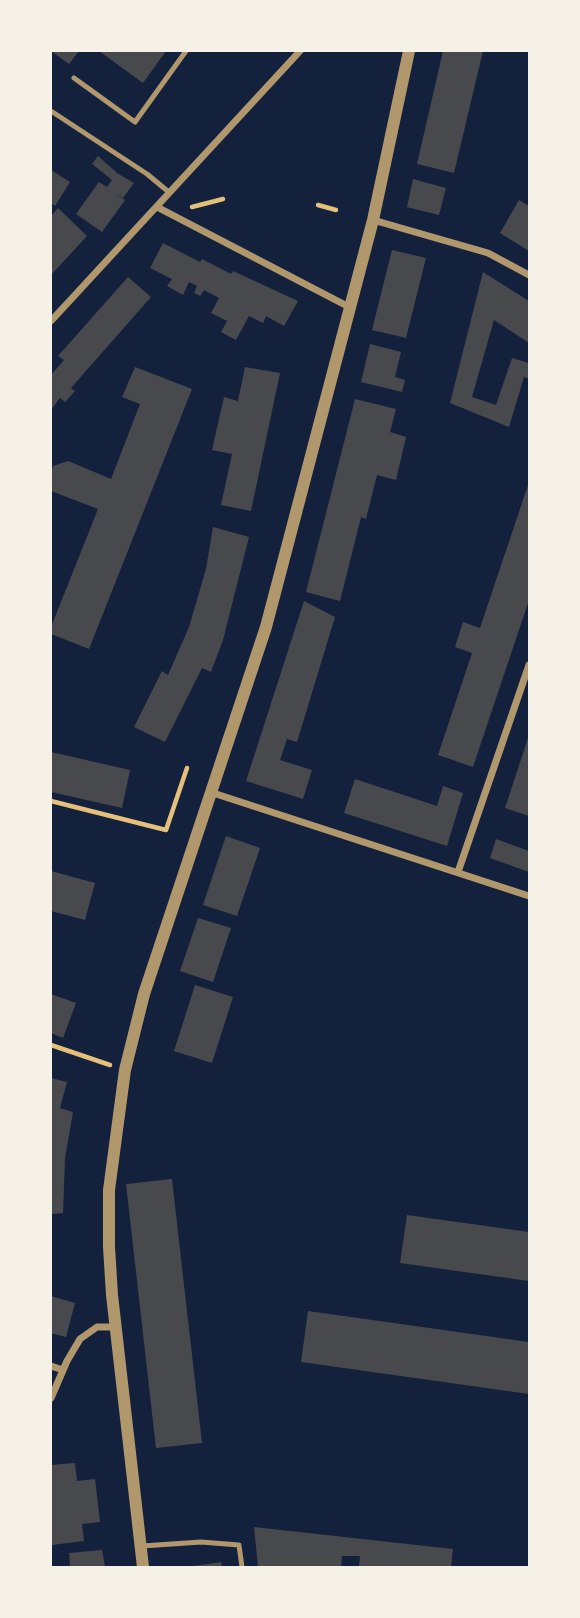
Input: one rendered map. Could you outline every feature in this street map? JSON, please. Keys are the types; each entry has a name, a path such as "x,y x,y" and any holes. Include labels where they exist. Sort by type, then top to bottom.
{"street":[{"path":"51,321 300,51"},
{"path":"143,1567 112,1295 109,1190 125,1070 144,994 266,627 373,220 409,51"},
{"path":"157,207 351,308"},
{"path":"373,220 488,253 529,275"},
{"path":"458,872 529,665"},
{"path":"210,792 529,896"},
{"path":"51,1398 80,1339 97,1327 117,1327"},
{"path":"51,1366 63,1370"}],"lane":[{"path":"74,78 135,122 186,51"},
{"path":"51,111 147,174 170,193"},
{"path":"141,1546 201,1542 239,1545 242,1567"}],"path":[{"path":"187,207 223,199"},
{"path":"318,205 336,210"},
{"path":"51,801 166,830 187,768"},
{"path":"51,1045 125,1070"}],"building":[{"path":"51,51 79,51 69,64"},
{"path":"99,51 166,51 143,83"},
{"path":"443,51 483,51 454,173 417,164"},
{"path":"98,156 117,173 134,183 123,198 114,193 125,200 102,232 76,214 99,182 107,187 112,180 92,164"},
{"path":"51,170 70,182 55,206 51,203"},
{"path":"413,179 446,188 439,215 407,207"},
{"path":"519,200 529,206 529,251 500,233"},
{"path":"58,208 87,236 51,275 51,216"},
{"path":"163,243 200,262 202,259 231,274 233,271 298,301 284,326 266,316 263,323 249,316 236,340 221,332 227,321 211,313 219,298 204,290 200,296 194,293 197,286 189,282 183,295 167,286 172,279 150,268"},
{"path":"392,250 426,258 406,338 372,330"},
{"path":"483,272 529,301 529,343 494,320 472,397 496,405 512,358 529,363 529,379 524,377 509,427 450,403"},
{"path":"128,277 151,297 71,388 75,391 65,402 60,398 51,410 51,375 64,360 58,356"},
{"path":"370,344 401,352 395,377 405,380 402,392 361,382"},
{"path":"135,367 192,389 89,649 51,634 51,627 98,509 51,491 51,473 53,466 68,461 111,479 140,404 122,397"},
{"path":"245,367 280,373 251,511 221,505 232,454 212,450 224,397 238,401"},
{"path":"355,399 396,409 390,432 406,437 396,480 377,475 366,519 361,517 340,601 306,592"},
{"path":"529,482 529,600 473,767 438,755 472,653 455,647 463,622 480,628"},
{"path":"213,527 249,537 223,640 211,672 202,668 165,742 134,727 162,671 168,675 189,627 206,569"},
{"path":"304,601 335,617 297,742 287,739 280,760 312,770 303,799 246,781"},
{"path":"529,735 529,816 505,808"},
{"path":"51,752 130,770 122,808 51,792"},
{"path":"355,779 437,806 443,786 463,793 447,846 344,813"},
{"path":"226,836 260,848 237,916 203,905"},
{"path":"496,839 529,851 529,872 490,858"},
{"path":"51,871 95,883 85,920 51,911"},
{"path":"198,918 231,928 213,982 180,971"},
{"path":"195,985 233,997 212,1063 174,1051"},
{"path":"51,994 76,1003 63,1038 51,1033"},
{"path":"51,1078 67,1082 60,1108 73,1112 65,1158 63,1213 51,1214"},
{"path":"172,1179 202,1443 156,1448 126,1184"},
{"path":"407,1215 529,1232 529,1281 400,1263"},
{"path":"51,1296 75,1303 66,1337 51,1333"},
{"path":"308,1311 529,1342 529,1394 301,1362"},
{"path":"75,1463 77,1481 95,1479 100,1522 82,1524 84,1541 52,1545 51,1465"},
{"path":"254,1527 453,1549 451,1567 359,1567 360,1556 342,1556 341,1567 258,1567"},
{"path":"102,1550 105,1567 70,1567 69,1553"},
{"path":"221,1562 222,1567 194,1567 194,1566"}]}
